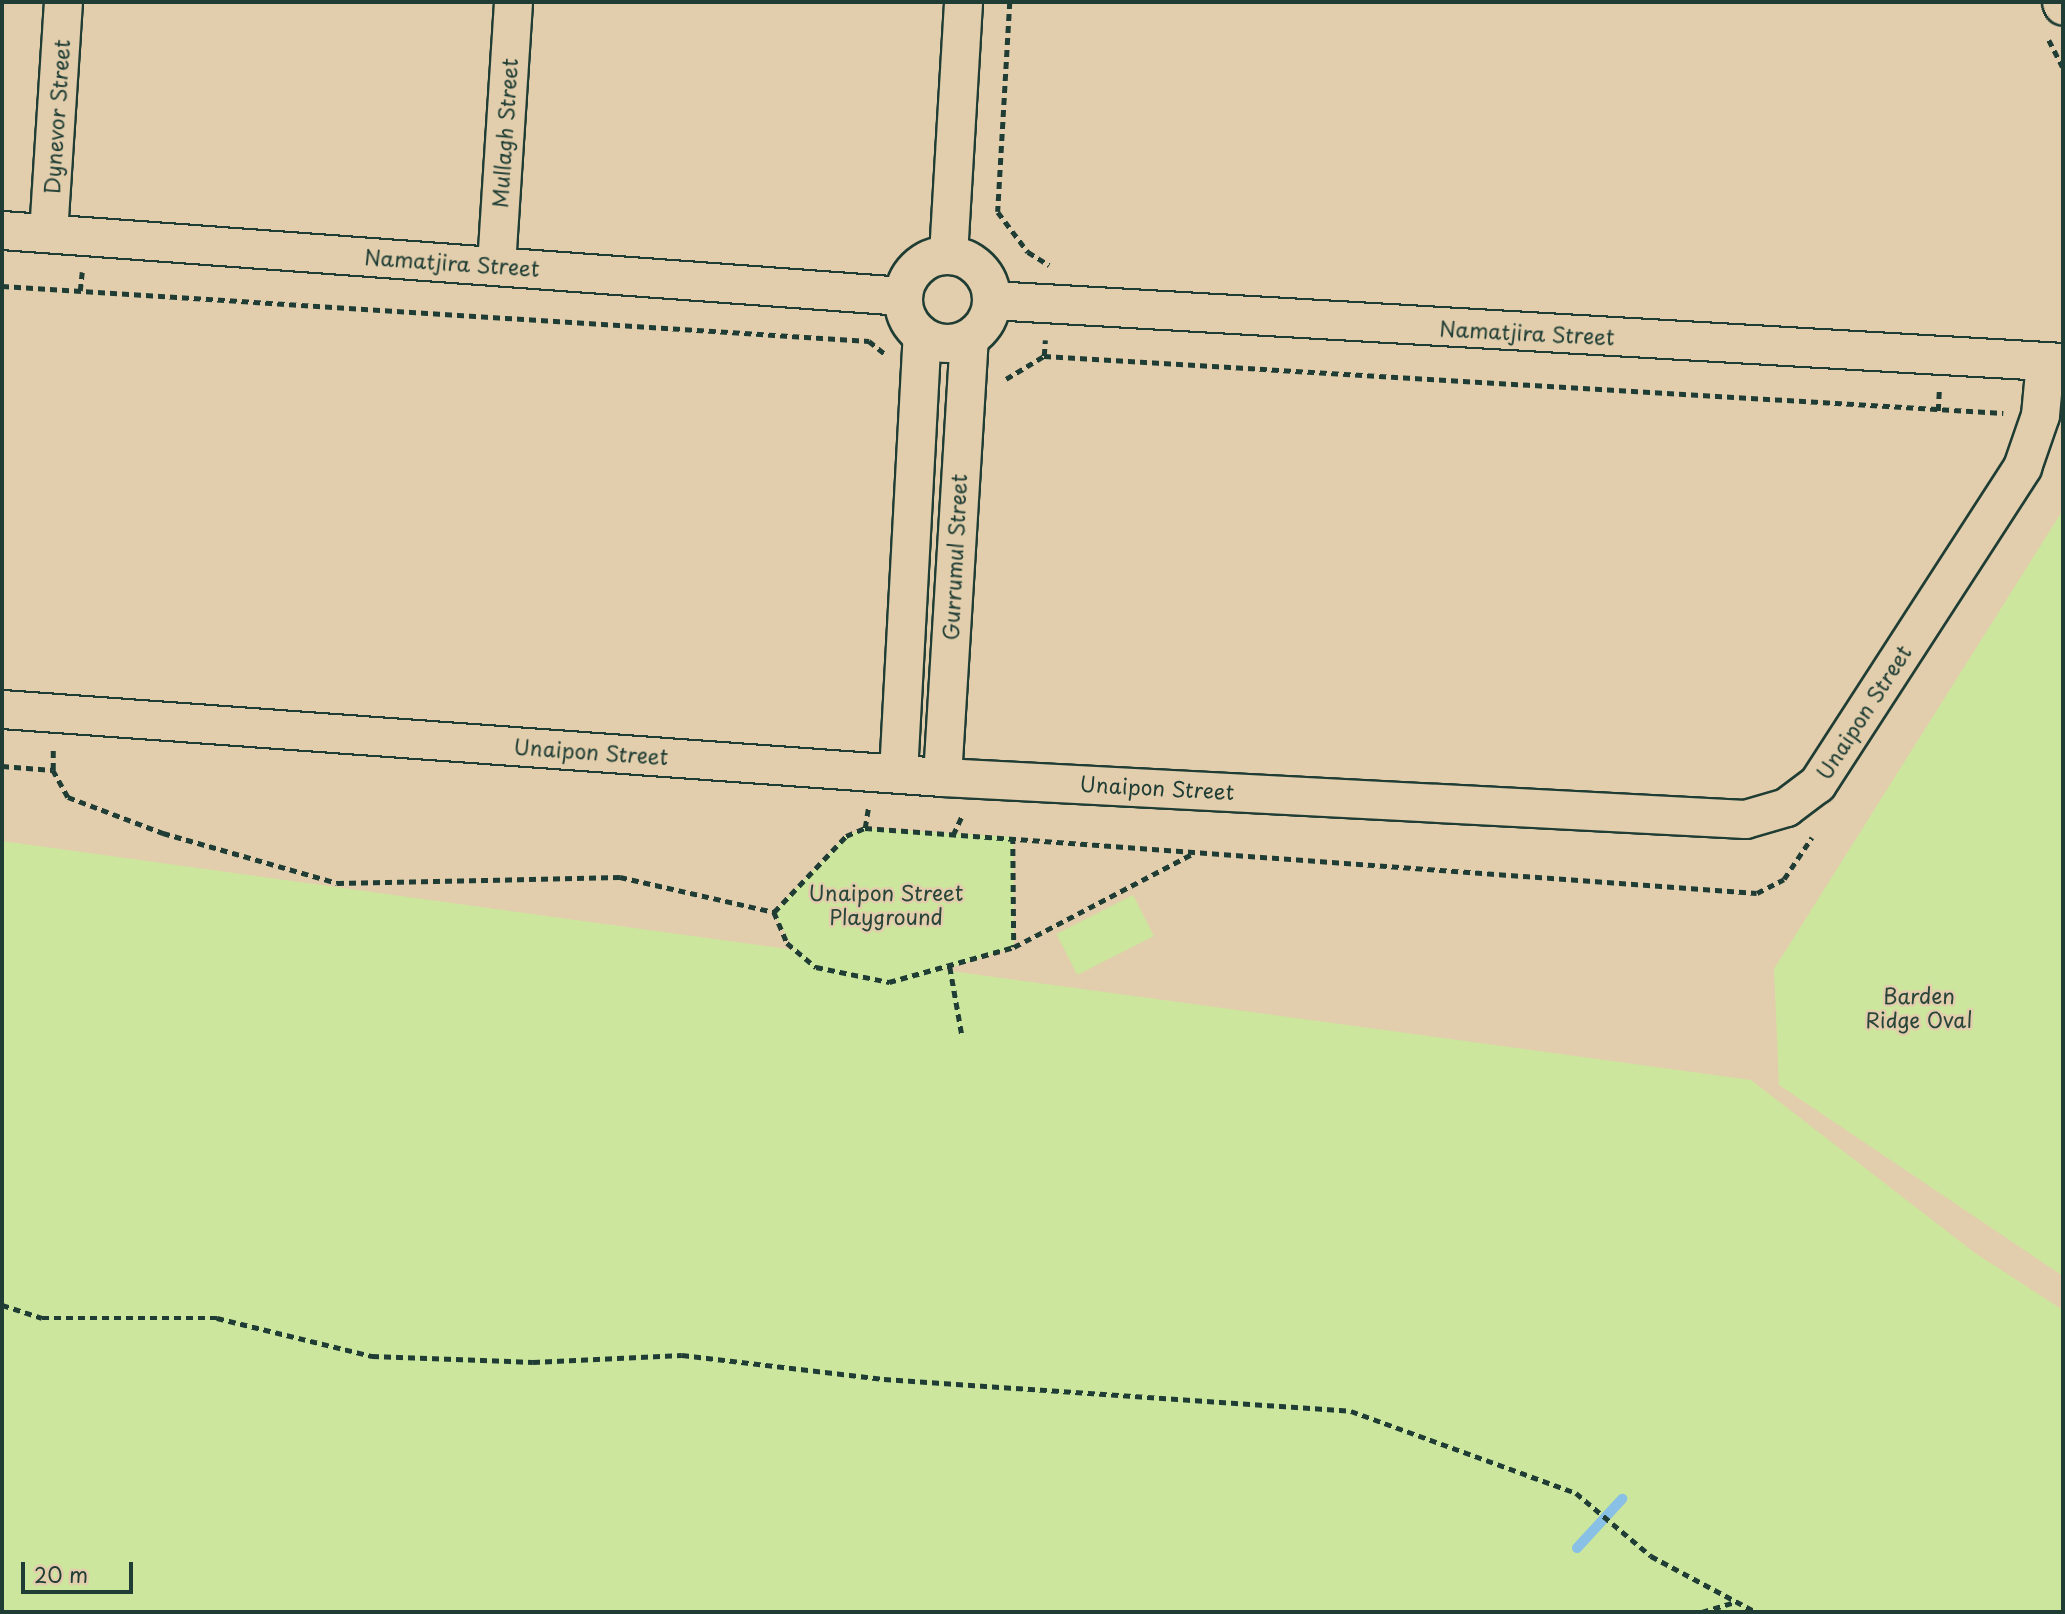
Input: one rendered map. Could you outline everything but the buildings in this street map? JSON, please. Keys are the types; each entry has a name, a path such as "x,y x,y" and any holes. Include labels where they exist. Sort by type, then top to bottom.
{"street":[{"name":"Dynevor Street","path":"48,233 63,2"},
{"name":"Mullagh Street","path":"496,265 513,2"},
{"path":"948,255 963,2"},
{"name":"Namatjira Street","path":"2,230 903,296"},
{"path":"948,255 984,274 992,300 980,328 969,338 945,344 922,336 908,318 903,296 922,262 948,255"},
{"name":"Namatjira Street","path":"992,300 2054,362"},
{"name":"Gurrumul Street","path":"898,773 922,336"},
{"name":"Gurrumul Street","path":"943,777 969,338"},
{"name":"Unaipon Street","path":"2,709 943,777 1745,819 1786,807 1817,784 2022,467 2054,362"}],"path":[{"path":"1010,2 998,212 1028,252 1049,263 1044,356"},
{"path":"2,286 869,341 893,360"},
{"path":"996,389 1018,366 1044,356 2040,415"},
{"path":"1013,837 1014,947"},
{"path":"774,912 787,943 816,967 889,982 1014,947 1195,852"},
{"path":"950,967 962,1035"},
{"path":"2,1305 42,1318 217,1318 372,1356 533,1362 682,1355 884,1378 1351,1410 1576,1493 1651,1556 1756,1612"},
{"path":"1702,1612 1735,1601"}],"green space":[{"name":"Barden Ridge Oval","path":"2063,510 2063,1276 1779,1085 1774,969"},
{"name":"Unaipon Street Playground","path":"865,828 1013,837 1014,947 943,970 1751,1080 1975,1253 2063,1310 2063,1612 2,1612 2,841 794,950 774,912 846,836"},
{"path":"1133,895 1154,936 1077,975 1056,934"}],"waterway":[{"path":"1577,1548 1622,1499"}]}
